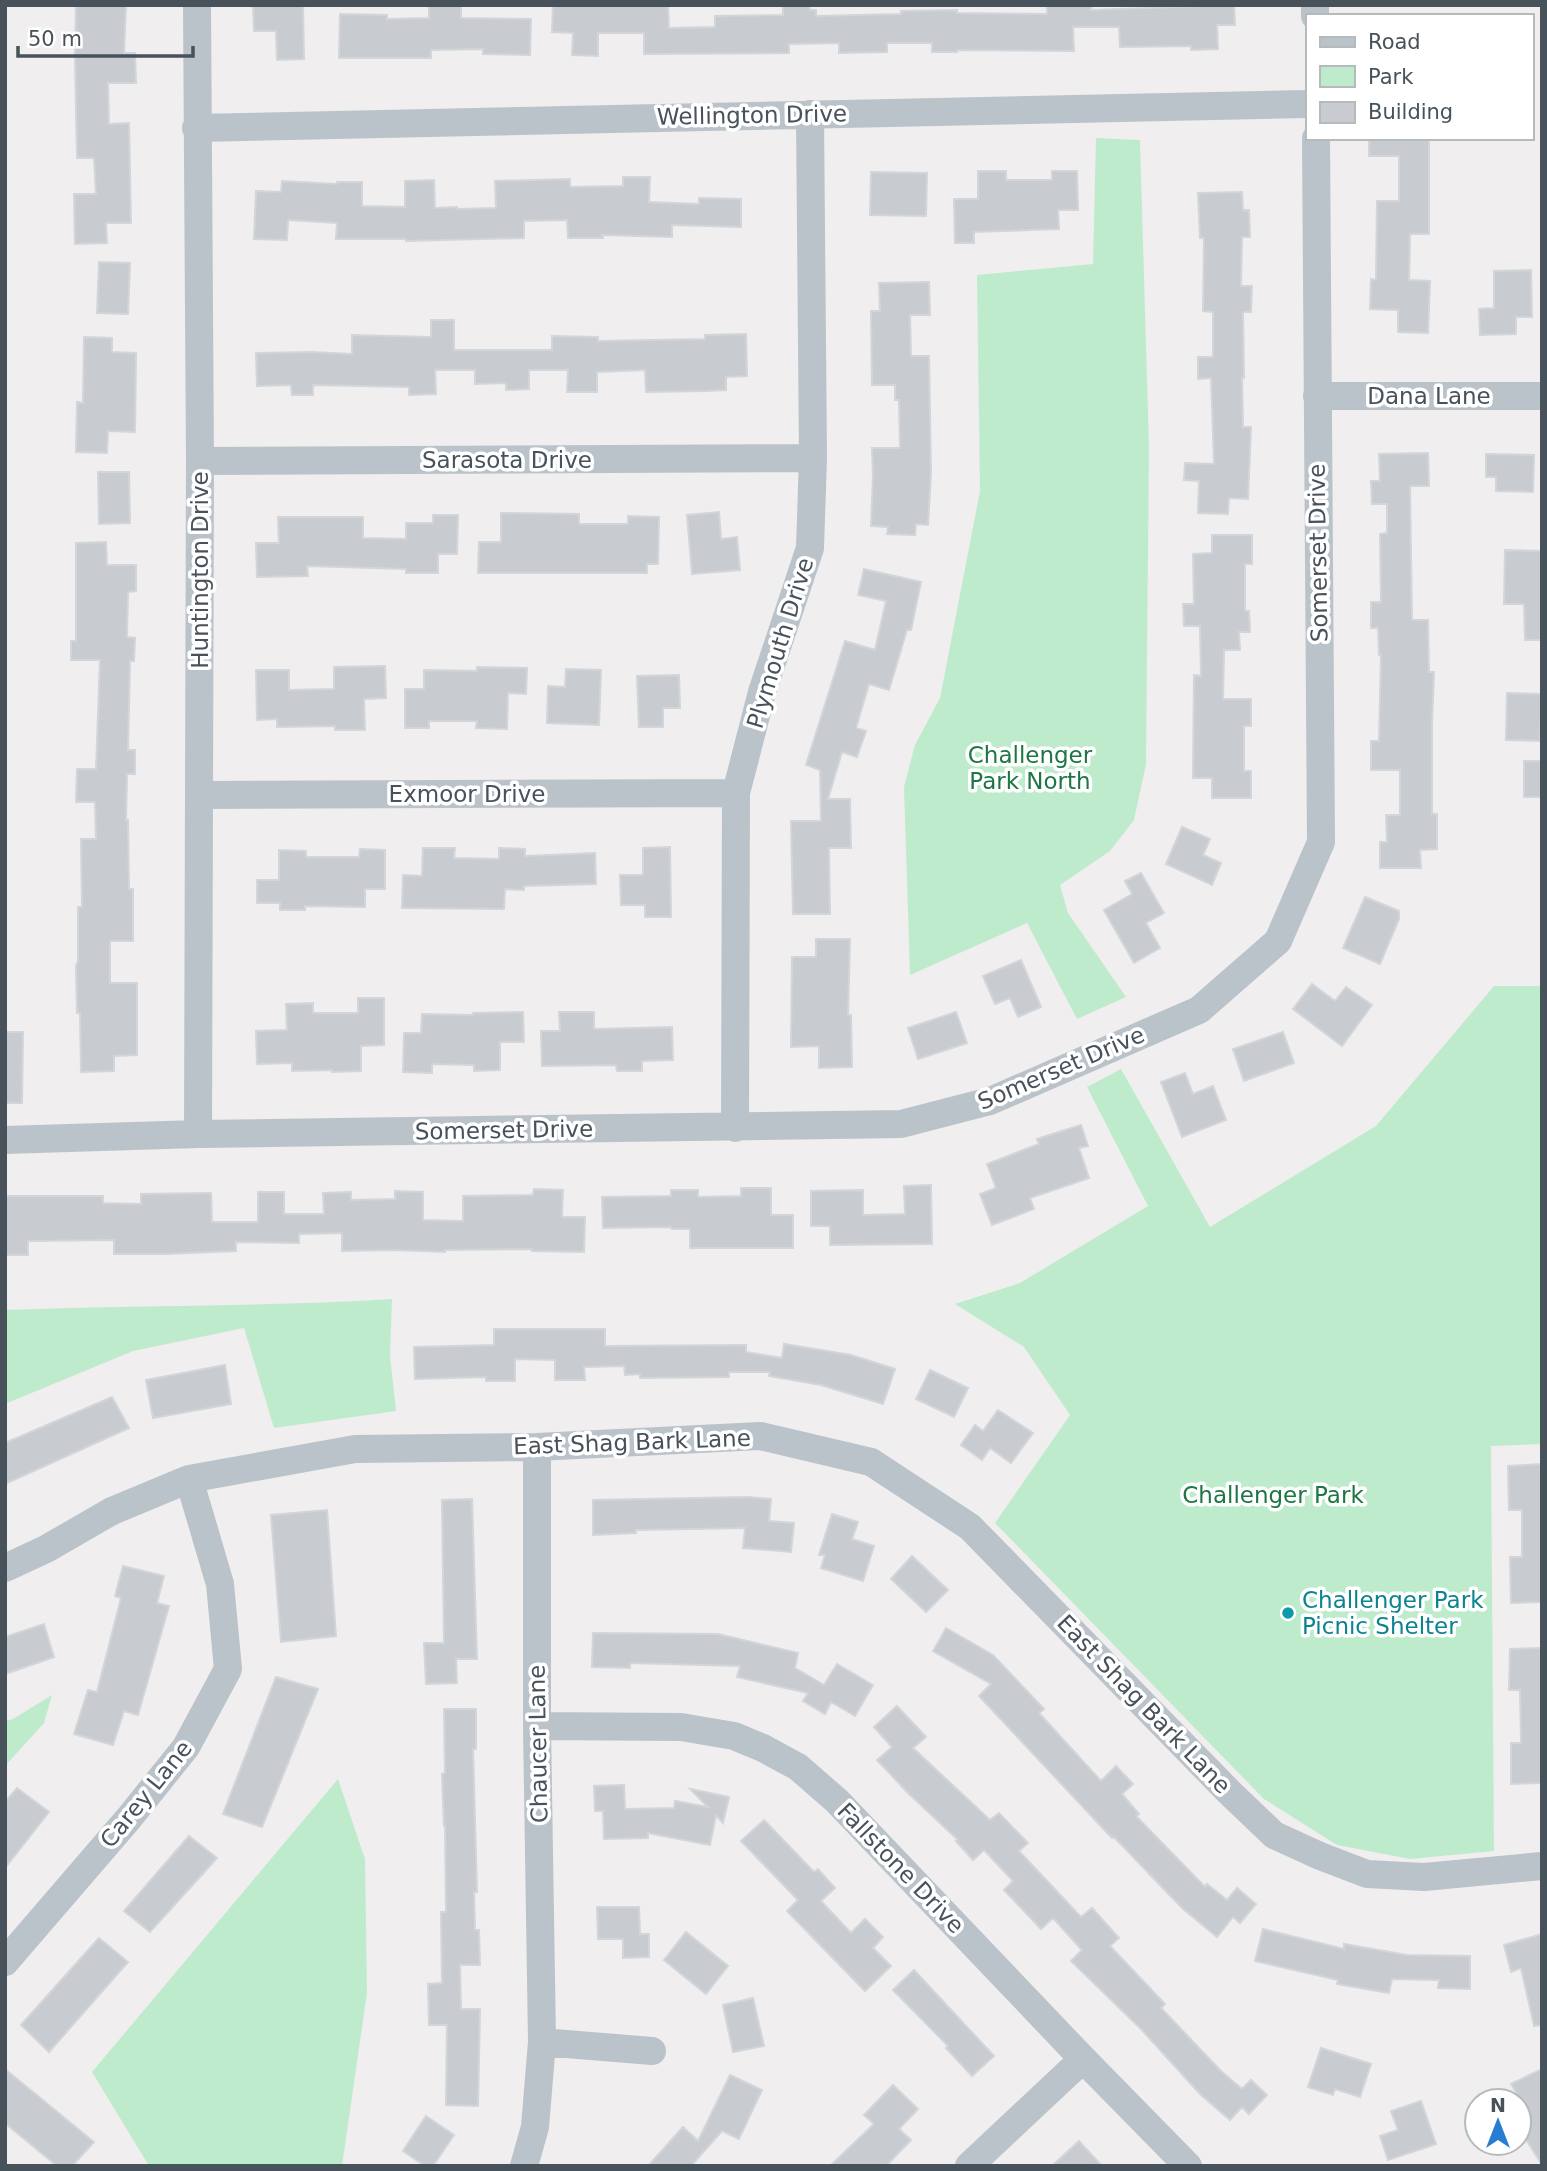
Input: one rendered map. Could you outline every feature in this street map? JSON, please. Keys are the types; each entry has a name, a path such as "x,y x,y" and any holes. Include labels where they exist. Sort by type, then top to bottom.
{"street":[{"name":"Huntington Drive","path":"197,5 200,461 198,1134"},
{"name":"Wellington Drive","path":"196,128 1306,104"},
{"name":"Plymouth Drive","path":"735,1128 736,793 762,692 810,548 813,458 810,114"},
{"name":"Somerset Drive","path":"5,1140 198,1134 901,1124 990,1101 1199,1010 1278,941 1321,842 1316,140"},
{"name":"Dana Lane","path":"1317,396 1542,396"},
{"name":"Sarasota Drive","path":"200,461 813,458"},
{"name":"Exmoor Drive","path":"199,795 736,793"},
{"name":"East Shag Bark Lane","path":"5,1568 46,1549 112,1511 189,1479 355,1449 537,1447 760,1437 871,1462 970,1527 1229,1792 1275,1835 1367,1874 1424,1877 1542,1866"},
{"name":"Chaucer Lane","path":"524,2166 535,2127 542,2042 537,1726 537,1447"},
{"name":"Carey Lane","path":"5,1962 129,1818 186,1747 228,1669 220,1584 189,1479"},
{"name":"Fallstone Drive","path":"537,1726 681,1727 712,1731 734,1736 799,1767 837,1801 1188,2166"},
{"path":"542,2042 652,2051"},
{"path":"969,2166 1083,2059"}],"green space":[{"name":"Challenger Park North","path":"1096,138 1140,140 1149,448 1146,764 1134,820 1110,851 1060,885 1068,913 1126,997 1077,1019 1027,923 910,975 904,787 915,745 940,698 980,491 977,275 1093,264"},
{"name":"Challenger Park","path":"1494,986 1542,986 1542,1444 1491,1446 1494,1851 1410,1859 1337,1845 1264,1799 995,1523 1070,1415 1024,1347 955,1304 1020,1283 1148,1206 1087,1087 1121,1069 1210,1227 1376,1126"},
{"path":"392,1299 390,1356 396,1411 274,1428 244,1328 133,1351 5,1404 5,1310"},
{"path":"52,1695 44,1723 5,1766 5,1721 13,1719"},
{"path":"338,1779 365,1859 367,1993 342,2166 149,2166 92,2072"}],"building":[{"path":"76,5 126,5 124,53 135,53 136,83 108,83 109,124 129,123 131,223 106,223 107,243 75,244 74,194 96,194 94,158 77,158"},
{"path":"253,5 303,5 304,59 277,60 276,31 254,31"},
{"path":"429,5 461,5 461,18 531,19 530,55 483,54 483,49 431,50 431,58 339,58 340,14 387,15 387,19 429,18"},
{"path":"553,5 668,5 669,28 715,27 715,16 783,15 783,5 809,5 810,10 816,10 816,16 957,10 957,13 1047,14 1047,5 1091,5 1091,10 1234,5 1235,25 1217,25 1218,49 1191,50 1191,46 1120,47 1119,27 1073,27 1074,51 932,52 932,43 887,43 887,52 839,53 839,43 789,44 789,53 644,54 644,33 598,33 598,56 572,55 573,33 552,32"},
{"path":"1369,140 1429,140 1429,234 1410,234 1409,280 1430,281 1428,333 1398,332 1398,310 1370,309 1371,279 1376,280 1377,201 1399,201 1399,156 1369,156"},
{"path":"978,171 1006,171 1006,180 1052,180 1052,171 1077,171 1078,210 1058,210 1059,229 974,232 974,243 955,243 954,199 978,199"},
{"path":"871,172 927,173 926,216 870,215"},
{"path":"623,177 650,177 649,202 699,204 699,198 741,199 741,227 672,225 672,237 602,235 603,238 568,238 567,220 524,221 524,238 406,241 336,239 337,223 288,220 287,240 254,239 256,191 281,192 282,181 337,184 362,182 362,206 405,207 405,181 434,180 435,208 457,209 496,208 495,181 570,179 570,187 623,186"},
{"path":"1242,192 1243,210 1249,210 1250,237 1242,237 1241,286 1252,286 1251,312 1243,312 1243,427 1251,427 1248,499 1229,498 1228,514 1198,513 1199,481 1184,480 1185,463 1214,464 1211,378 1198,379 1198,357 1213,357 1213,312 1203,311 1204,238 1200,238 1198,193"},
{"path":"99,262 130,263 128,314 97,313"},
{"path":"1531,270 1532,317 1516,317 1516,334 1480,335 1479,309 1494,308 1494,271"},
{"path":"929,282 930,315 910,315 911,356 929,356 931,473 928,525 916,524 915,535 887,534 888,527 871,526 872,448 900,448 899,400 895,400 895,385 872,385 871,311 880,311 879,283"},
{"path":"431,320 454,320 454,350 552,350 552,336 598,337 598,341 705,339 705,335 746,334 747,376 726,377 726,390 706,391 646,392 645,370 597,372 597,392 567,392 568,370 529,370 529,389 506,390 506,383 475,384 475,370 435,370 436,394 409,395 409,387 313,385 313,395 292,395 291,385 257,386 256,353 352,354 352,335 431,337"},
{"path":"84,337 112,338 112,352 136,353 135,432 108,431 107,453 76,452 77,402 83,403"},
{"path":"1428,453 1429,486 1410,486 1412,620 1428,620 1429,672 1434,672 1432,814 1437,814 1437,849 1420,850 1421,868 1380,868 1380,842 1387,842 1386,815 1400,815 1400,770 1371,770 1371,741 1379,741 1381,655 1378,628 1371,628 1371,602 1381,602 1380,534 1387,533 1387,504 1372,504 1371,481 1380,481 1379,454"},
{"path":"1486,454 1534,455 1533,492 1496,491 1496,477 1486,477"},
{"path":"98,472 129,472 130,523 99,524"},
{"path":"719,512 721,539 737,537 740,570 692,574 687,515"},
{"path":"501,513 579,514 579,524 628,524 628,516 659,517 658,564 647,564 647,573 478,573 479,542 501,542"},
{"path":"433,515 458,515 457,554 438,554 438,573 406,573 406,569 307,566 308,576 257,577 256,543 279,543 278,517 363,517 363,538 406,539 406,523 433,523"},
{"path":"1212,535 1252,535 1252,564 1245,564 1245,611 1249,611 1250,632 1239,632 1240,650 1224,650 1223,699 1251,699 1251,726 1244,726 1244,771 1251,771 1251,798 1212,798 1212,778 1193,778 1194,675 1201,676 1200,626 1184,626 1183,604 1194,604 1193,554 1212,553"},
{"path":"106,542 107,565 136,565 136,591 128,592 127,637 135,638 134,661 130,661 128,750 135,750 135,774 127,774 126,820 129,889 133,889 133,941 110,941 110,983 137,983 137,1055 114,1056 114,1071 81,1072 76,966 78,907 82,907 81,839 96,839 95,802 76,802 77,769 96,769 100,660 71,660 71,641 76,641 76,543"},
{"path":"1505,550 1542,551 1542,640 1525,640 1524,604 1504,604"},
{"path":"864,569 921,582 911,630 907,630 889,690 869,684 856,728 866,731 857,757 842,752 828,799 850,799 851,848 829,848 830,914 793,914 791,821 821,821 820,770 806,765 845,641 875,650 886,601 858,595"},
{"path":"385,666 386,698 364,699 365,730 335,730 335,726 277,727 277,719 257,720 256,670 289,670 289,690 334,689 334,667"},
{"path":"477,667 527,668 526,694 508,693 507,729 476,728 477,721 429,721 429,728 405,728 405,689 424,689 424,670 477,671"},
{"path":"566,669 601,670 599,725 547,723 548,686 565,687"},
{"path":"679,675 680,708 663,708 663,727 639,727 637,676"},
{"path":"1507,693 1542,694 1540,741 1506,740"},
{"path":"1524,761 1542,761 1542,797 1524,797"},
{"path":"1182,827 1210,839 1203,855 1221,863 1212,885 1166,864"},
{"path":"670,847 671,917 645,917 645,905 621,905 620,875 643,875 643,848"},
{"path":"423,848 455,848 454,858 499,859 499,848 525,849 525,856 595,853 596,884 505,889 504,909 402,908 403,875 422,876"},
{"path":"360,849 385,850 385,889 365,889 365,907 305,906 305,910 280,910 280,903 257,903 257,880 279,880 279,850 306,851 306,857 359,857"},
{"path":"1141,873 1164,913 1146,923 1160,948 1134,963 1104,910 1132,894 1125,881"},
{"path":"1365,897 1399,911 1399,919 1380,964 1343,948"},
{"path":"816,939 850,939 848,1015 851,1015 852,1067 819,1068 819,1046 791,1047 792,957 816,957"},
{"path":"1021,960 1041,1007 1018,1017 1010,998 995,1004 983,976"},
{"path":"1312,984 1335,1001 1346,987 1372,1005 1342,1046 1293,1009"},
{"path":"358,998 384,998 384,1045 361,1046 361,1071 292,1071 292,1063 257,1064 256,1031 287,1030 286,1004 313,1003 313,1013 358,1013"},
{"path":"523,1012 524,1042 500,1042 500,1070 474,1071 474,1065 432,1064 432,1073 403,1072 404,1033 421,1033 422,1014"},
{"path":"559,1012 594,1012 594,1029 672,1027 673,1060 642,1061 642,1071 617,1071 616,1065 542,1066 541,1031 560,1031"},
{"path":"956,1012 967,1043 918,1059 908,1028"},
{"path":"5,1032 23,1032 22,1103 5,1103"},
{"path":"1283,1032 1294,1063 1244,1081 1233,1049"},
{"path":"1185,1073 1193,1094 1213,1086 1226,1120 1182,1137 1161,1082"},
{"path":"1081,1125 1088,1146 1079,1148 1089,1178 1030,1198 1034,1209 992,1225 980,1194 996,1188 987,1164 1039,1144 1037,1139"},
{"path":"931,1185 932,1244 830,1245 830,1226 811,1226 811,1191 863,1190 863,1215 905,1214 904,1186"},
{"path":"741,1188 771,1188 771,1215 793,1215 793,1248 690,1248 690,1229 603,1228 602,1197 671,1196 671,1190 698,1190 698,1197 741,1196"},
{"path":"534,1189 563,1190 562,1217 585,1217 584,1252 532,1249 342,1251 342,1233 299,1234 299,1243 236,1242 236,1251 166,1254 114,1254 114,1240 28,1241 28,1255 5,1255 5,1196 103,1196 103,1203 141,1204 141,1194 211,1193 212,1222 258,1222 258,1192 284,1192 284,1214 324,1214 323,1193 351,1192 351,1200 395,1199 395,1191 423,1192 423,1220 463,1221 463,1196 533,1195"},
{"path":"494,1329 605,1329 605,1346 746,1345 746,1352 782,1358 784,1344 851,1355 895,1369 883,1404 821,1385 769,1376 770,1372 729,1372 729,1377 640,1378 640,1374 625,1375 624,1366 584,1367 585,1380 555,1380 555,1360 515,1359 515,1381 486,1381 486,1377 415,1379 414,1347 494,1345"},
{"path":"225,1365 231,1404 153,1418 146,1380"},
{"path":"930,1370 968,1388 954,1417 916,1399"},
{"path":"112,1397 129,1428 5,1484 5,1443"},
{"path":"998,1410 1033,1433 1011,1463 990,1448 982,1460 961,1445 975,1425 983,1431"},
{"path":"1542,1464 1542,1602 1511,1603 1510,1557 1522,1557 1522,1510 1509,1510 1508,1466"},
{"path":"748,1497 771,1499 769,1521 794,1523 791,1552 743,1548 745,1528 636,1530 636,1533 593,1535 593,1500"},
{"path":"472,1499 477,1659 456,1659 457,1683 426,1684 424,1643 444,1643 442,1500"},
{"path":"327,1510 336,1636 281,1642 271,1515"},
{"path":"832,1514 858,1522 852,1539 874,1546 863,1581 821,1568 825,1555 819,1555"},
{"path":"912,1556 948,1590 926,1612 891,1579"},
{"path":"123,1566 164,1576 157,1603 169,1606 138,1715 124,1711 113,1745 74,1734 88,1690 97,1692 121,1598 115,1596"},
{"path":"44,1624 54,1657 5,1674 5,1637"},
{"path":"946,1628 993,1655 1044,1709 1039,1713 1101,1781 1116,1766 1133,1784 1122,1794 1139,1814 1136,1816 1205,1887 1207,1884 1227,1900 1237,1888 1256,1904 1240,1923 1233,1917 1217,1937 1182,1908 1114,1837 1112,1838 979,1696 991,1684 933,1651"},
{"path":"593,1633 718,1634 798,1653 795,1668 824,1685 837,1664 873,1685 855,1716 831,1702 825,1714 803,1701 808,1693 737,1677 740,1666 630,1663 630,1668 592,1667"},
{"path":"1542,1648 1542,1783 1511,1784 1511,1743 1521,1743 1520,1690 1509,1690 1510,1649"},
{"path":"276,1677 318,1689 262,1827 223,1814"},
{"path":"897,1706 926,1737 913,1748 990,1820 999,1813 1028,1843 1019,1851 1081,1917 1092,1908 1119,1938 1110,1946 1165,2004 1161,2008 1221,2071 1242,2089 1251,2080 1267,2095 1249,2114 1242,2107 1230,2120 1200,2094 1140,2028 1071,1961 1082,1950 1053,1918 1041,1929 1004,1890 1013,1881 984,1850 973,1860 956,1841 958,1840 877,1760 892,1747 874,1727"},
{"path":"444,1709 476,1709 476,1749 473,1749 477,1892 474,1892 475,1930 479,1930 480,1965 460,1965 461,2009 480,2009 478,2106 446,2105 447,2025 429,2025 428,1984 442,1983 441,1912 446,1912 442,1774 445,1773"},
{"path":"624,1785 625,1809 674,1808 675,1801 708,1807 690,1789 729,1797 723,1823 716,1815 710,1845 648,1833 648,1838 604,1839 603,1811 595,1811 594,1786"},
{"path":"17,1788 49,1812 5,1868 5,1802"},
{"path":"764,1820 814,1872 818,1869 835,1888 821,1901 851,1933 865,1919 883,1937 873,1948 891,1966 865,1991 787,1911 798,1900 741,1841"},
{"path":"189,1836 217,1858 150,1932 124,1911"},
{"path":"597,1907 639,1907 640,1934 649,1934 649,1957 623,1958 623,1939 598,1939"},
{"path":"1263,1929 1344,1949 1344,1944 1407,1955 1470,1956 1470,1989 1438,1988 1439,1980 1392,1979 1389,1993 1337,1984 1338,1980 1255,1961"},
{"path":"686,1932 728,1966 706,1994 664,1960"},
{"path":"1542,1934 1542,2025 1534,2026 1521,1968 1511,1972 1504,1945"},
{"path":"99,1938 128,1962 49,2052 21,2025"},
{"path":"914,1970 994,2056 972,2076 946,2048 948,2046 893,1990"},
{"path":"753,1998 764,2046 733,2052 723,2005"},
{"path":"1321,2048 1371,2064 1360,2097 1335,2089 1333,2095 1308,2087"},
{"path":"5,2069 94,2142 72,2166 57,2166 5,2123"},
{"path":"1542,2069 1542,2165 1533,2151 1533,2087 1513,2087 1511,2084"},
{"path":"730,2075 762,2090 739,2139 722,2131 691,2166 648,2166 683,2127 698,2141"},
{"path":"893,2085 918,2109 899,2129 911,2140 886,2166 830,2166 874,2124 864,2115"},
{"path":"1421,2101 1436,2144 1388,2160 1380,2136 1398,2130 1391,2111"},
{"path":"426,2116 454,2135 433,2166 425,2166 403,2151"},
{"path":"1079,2141 1102,2166 1052,2166"}],"place":[{"name":"Challenger Park Picnic Shelter","path":"1288,1613"}]}
